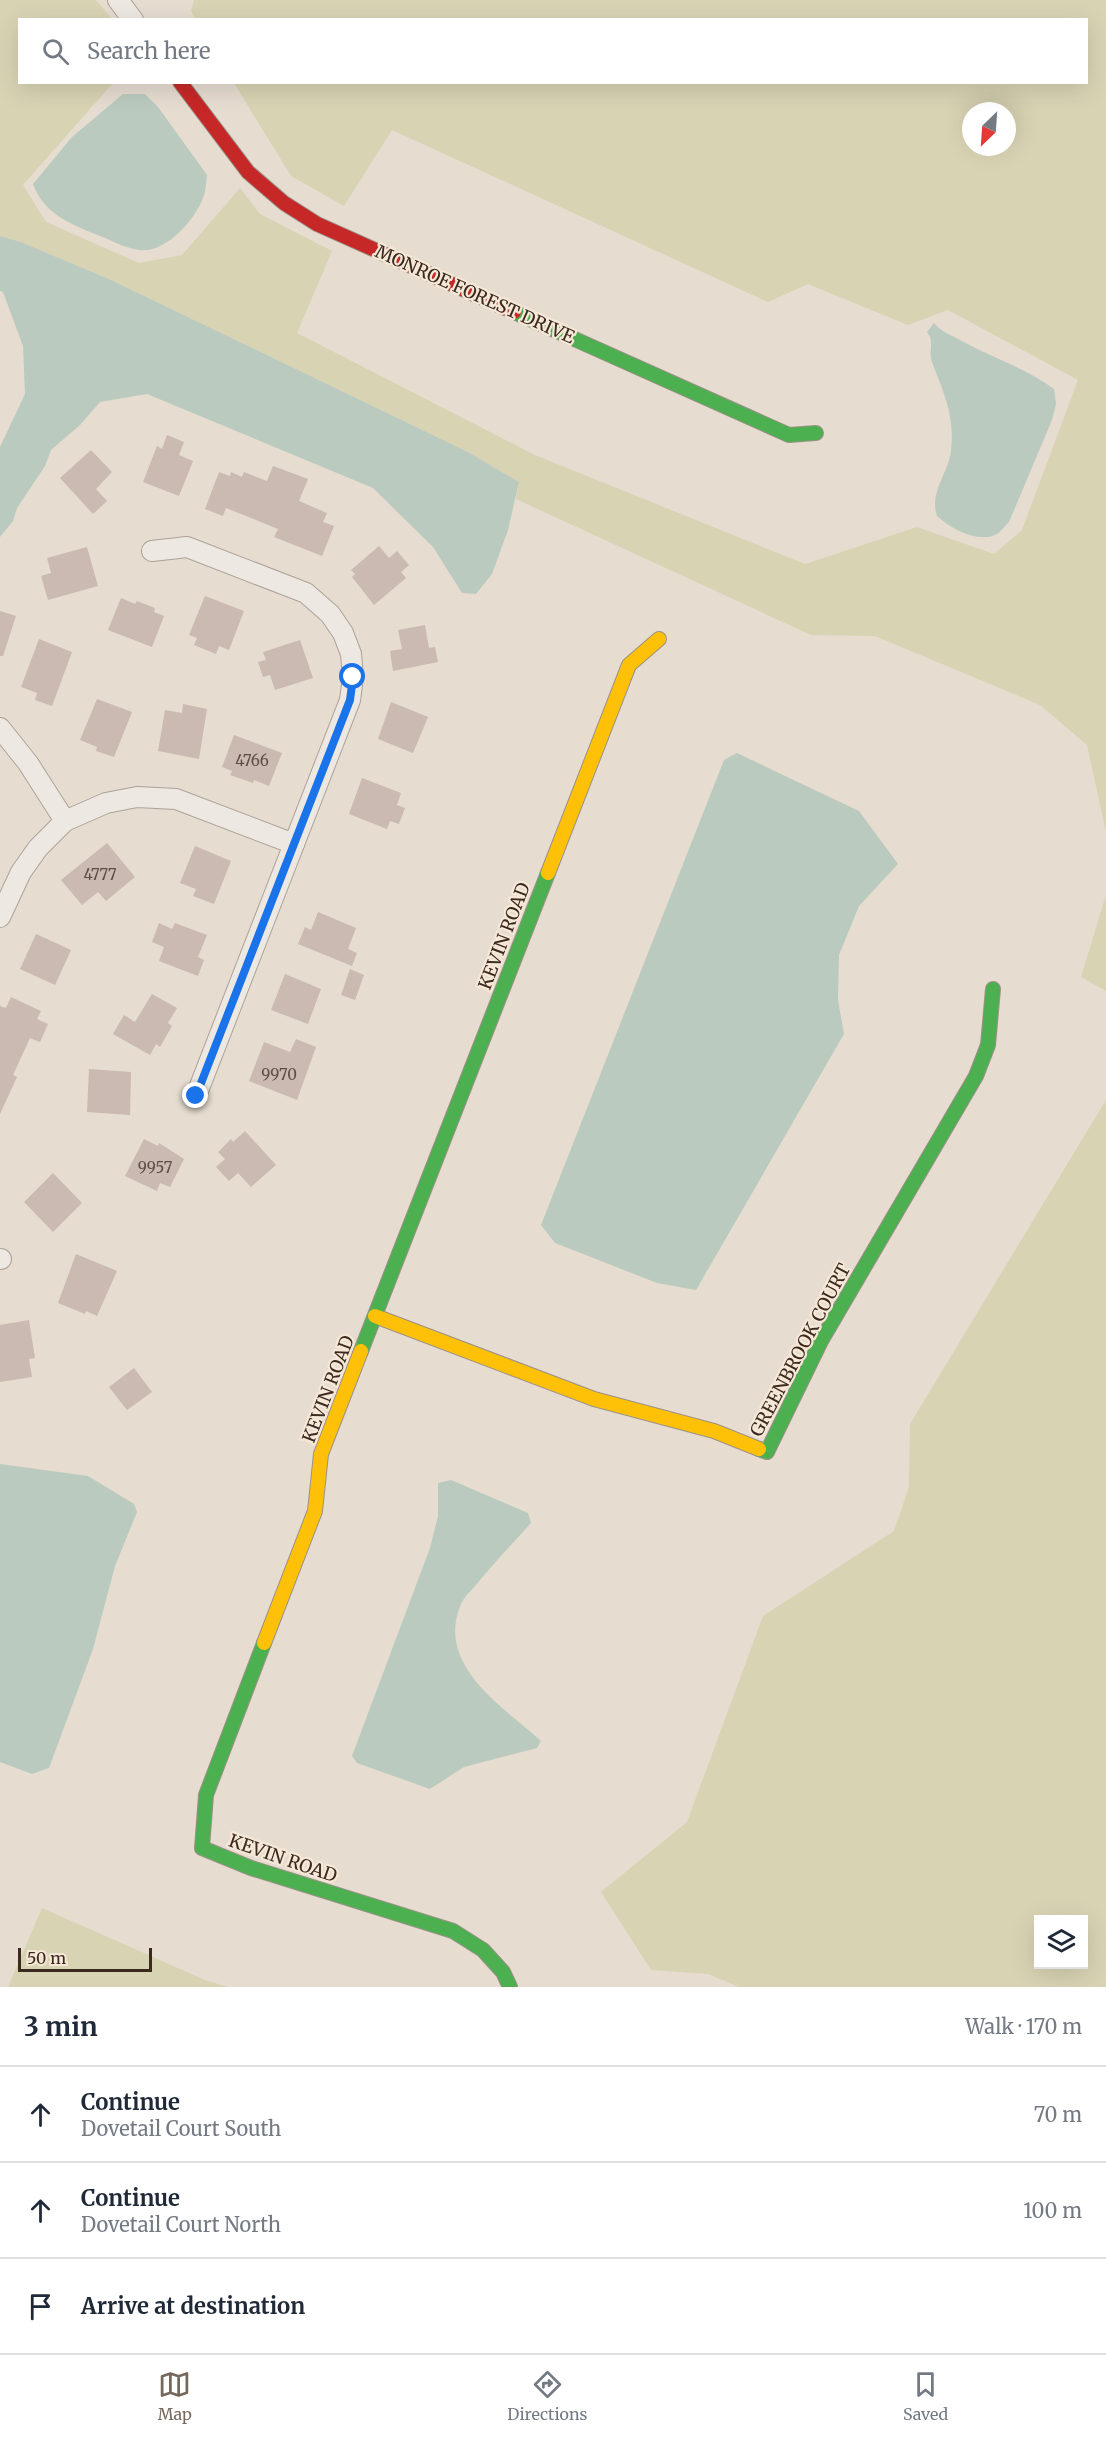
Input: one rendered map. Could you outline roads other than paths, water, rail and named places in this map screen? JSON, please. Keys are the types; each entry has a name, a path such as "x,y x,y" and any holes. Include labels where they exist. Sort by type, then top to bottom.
{"street":[{"path":"118,0 132,18"},
{"name":"MONROE FOREST DRIVE","path":"182,84 248,172 284,203 317,224 789,435 816,433"},
{"path":"152,551 187,547 306,593 330,614 343,633 351,654 353,677 350,700 196,1096"},
{"name":"KEVIN ROAD","path":"510,1987 503,1972 483,1950 453,1931 251,1868 202,1848 206,1795 315,1511 321,1454 629,665 659,639"},
{"path":"0,728 28,763 65,821"},
{"path":"0,917 21,872 38,848 65,821 106,803 137,797 176,799 294,844"},
{"name":"GREENBROOK COURT","path":"375,1316 594,1399 714,1431 767,1452 821,1341 976,1076 988,1045 993,989"}]}
